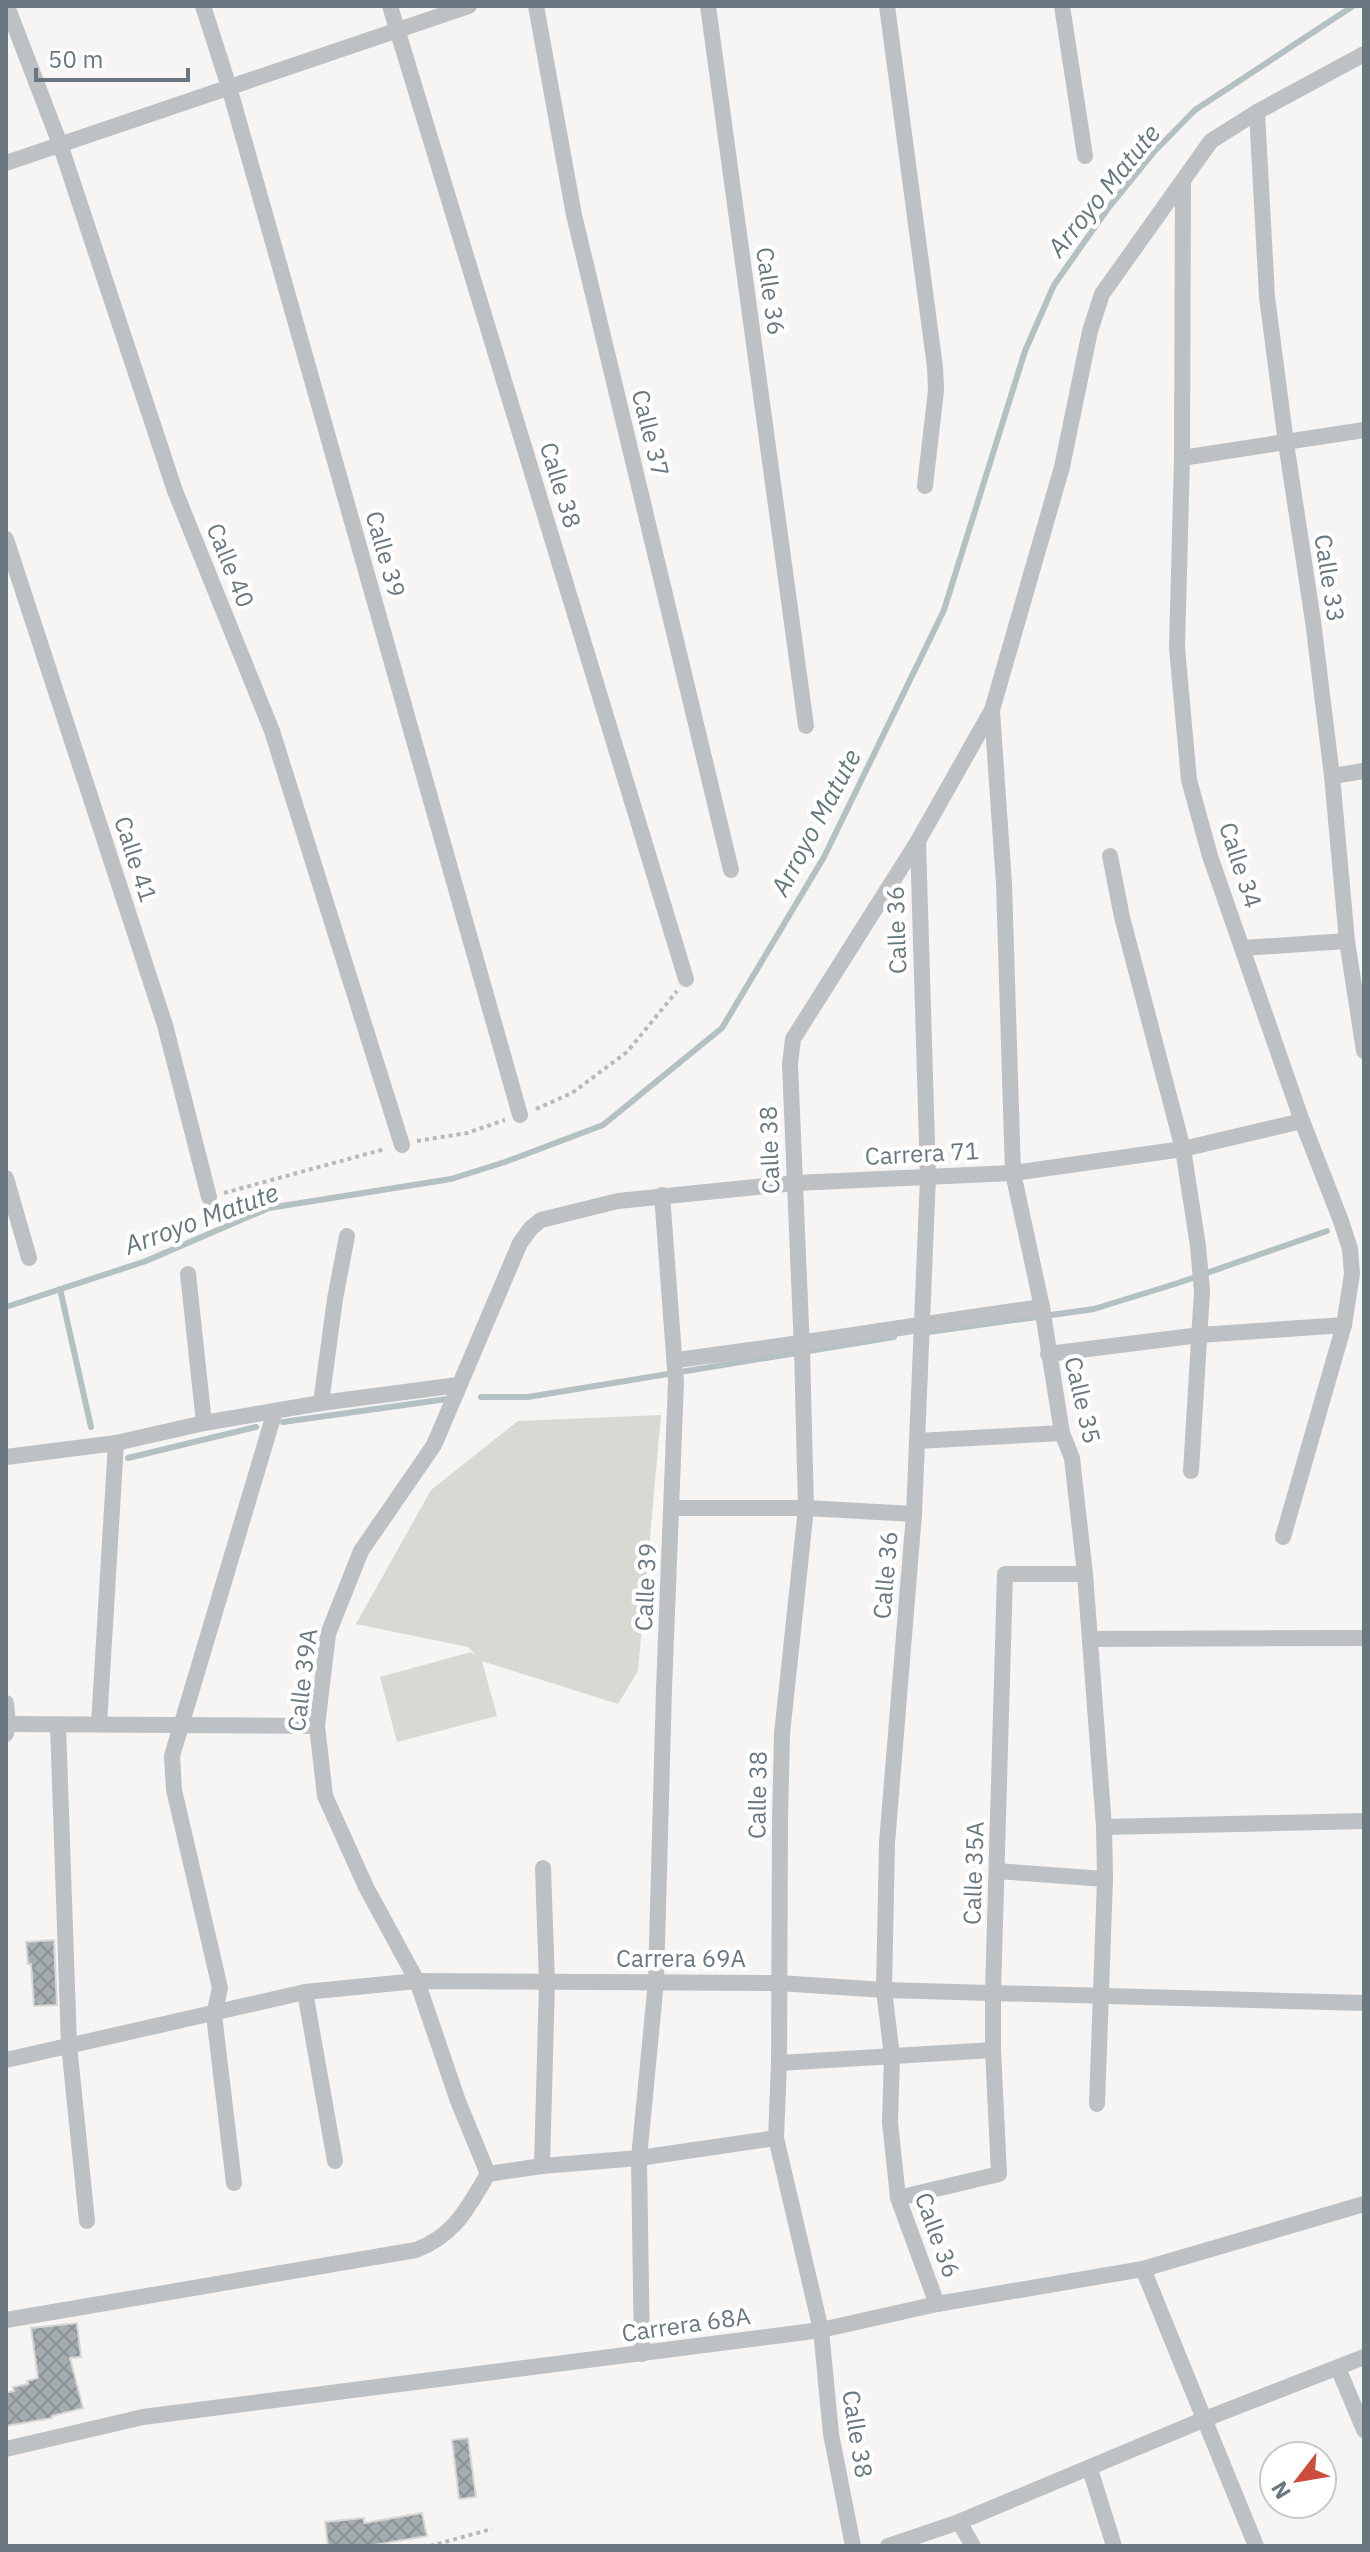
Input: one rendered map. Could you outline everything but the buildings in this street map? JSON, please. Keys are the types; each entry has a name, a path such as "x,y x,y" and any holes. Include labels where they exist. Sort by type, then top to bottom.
{"street":[{"name":"Calle 40","path":"7,6 60,144 175,491 272,731 402,1145"},
{"name":"Calle 39","path":"203,6 229,87 520,1115"},
{"name":"Calle 38","path":"390,6 686,979"},
{"path":"6,163 469,6"},
{"name":"Calle 37","path":"536,6 574,215 731,870"},
{"name":"Calle 36","path":"708,6 806,726"},
{"path":"887,6 935,367 936,390 925,486"},
{"path":"1062,6 1085,156"},
{"path":"918,841 992,710 1062,467 1090,331 1102,294 1211,141 1257,112 1364,54"},
{"name":"Calle 33","path":"1257,112 1267,297 1313,621 1332,776 1347,941 1364,1051"},
{"name":"Calle 34","path":"1183,182 1182,458 1177,648 1189,780 1210,856 1358,1275 1283,1537"},
{"path":"1182,458 1364,430"},
{"name":"Calle 41","path":"6,539 165,1025 209,1197"},
{"name":"Calle 35","path":"992,710 1004,884 1013,1173 1062,1433 1072,1458 1090,1639 1105,1879 1097,2104"},
{"path":"1332,776 1364,771"},
{"name":"Calle 38","path":"853,2546 831,2434 821,2330 776,2138 782,1734 806,1508 790,1064 793,1039 918,841"},
{"name":"Calle 36","path":"918,841 928,1177 914,1514 887,1843 884,1990 892,2056 890,2122 898,2198 937,2304"},
{"path":"1110,856 1122,917 1183,1149 1200,1269 1202,1291 1191,1471"},
{"path":"1243,948 1347,941"},
{"name":"Carrera 71","path":"541,1220 618,1201 662,1195 795,1183 1013,1173 1183,1149 1302,1121"},
{"path":"6,1178 29,1258"},
{"name":"Calle 39","path":"642,2354 639,2158 656,1981 675,1369 662,1195"},
{"name":"Calle 39A","path":"488,2174 458,2101 417,1981 366,1887 325,1796 317,1726 328,1634 361,1551 434,1445 520,1243 541,1220"},
{"path":"321,1403 347,1236"},
{"path":"188,1274 204,1423"},
{"path":"675,1369 1042,1314"},
{"path":"1048,1354 1200,1335 1344,1325"},
{"path":"6,1457 116,1443 204,1423 321,1403 458,1385"},
{"path":"234,2183 214,2015 220,1988 174,1790 172,1756 275,1411"},
{"path":"917,1441 1062,1433"},
{"path":"99,1724 116,1443"},
{"path":"672,1508 806,1508 914,1514"},
{"name":"Calle 35A","path":"898,2198 999,2174 993,1992 1005,1574 1085,1574"},
{"path":"1090,1639 1364,1638"},
{"path":"6,1703 7,1730 99,1724 317,1726"},
{"path":"58,1725 69,2045 87,2221"},
{"path":"1104,1827 1364,1821"},
{"path":"542,2166 547,1983 543,1868"},
{"path":"997,1871 1105,1879"},
{"name":"Carrera 69A","path":"6,2060 305,1992 417,1981 779,1983 884,1990 1364,2003"},
{"path":"305,1992 335,2161"},
{"path":"779,2063 993,2050"},
{"path":"6,2320 416,2250 436,2242 449,2231 465,2212 488,2174 639,2158 776,2138"},
{"name":"Carrera 68A","path":"6,2449 143,2417 821,2330 937,2304 1143,2269 1364,2204"},
{"path":"1143,2269 1256,2546"},
{"path":"888,2546 959,2522 1205,2419 1364,2357"},
{"path":"1338,2368 1364,2430"},
{"path":"1090,2469 1114,2546"},
{"path":"959,2522 973,2546"}],"path":[{"path":"209,1197 402,1145 467,1133 572,1093 627,1052 686,979"},
{"path":"430,2546 492,2529"}],"shaded area":[{"path":"661,1415 638,1671 618,1704 482,1661 497,1716 397,1742 380,1677 471,1652 477,1656 468,1647 356,1624 431,1490 518,1421"}],"waterway":[{"name":"Arroyo Matute","path":"6,1307 146,1261 269,1208 451,1179 603,1125 722,1028 824,857 944,610 1025,351 1054,285 1109,207 1153,153 1195,110 1353,6"},
{"path":"929,1332 1094,1309 1327,1231"},
{"path":"60,1289 91,1427"},
{"path":"481,1397 528,1397 894,1337"},
{"path":"283,1422 447,1399"},
{"path":"128,1458 256,1427"}]}
